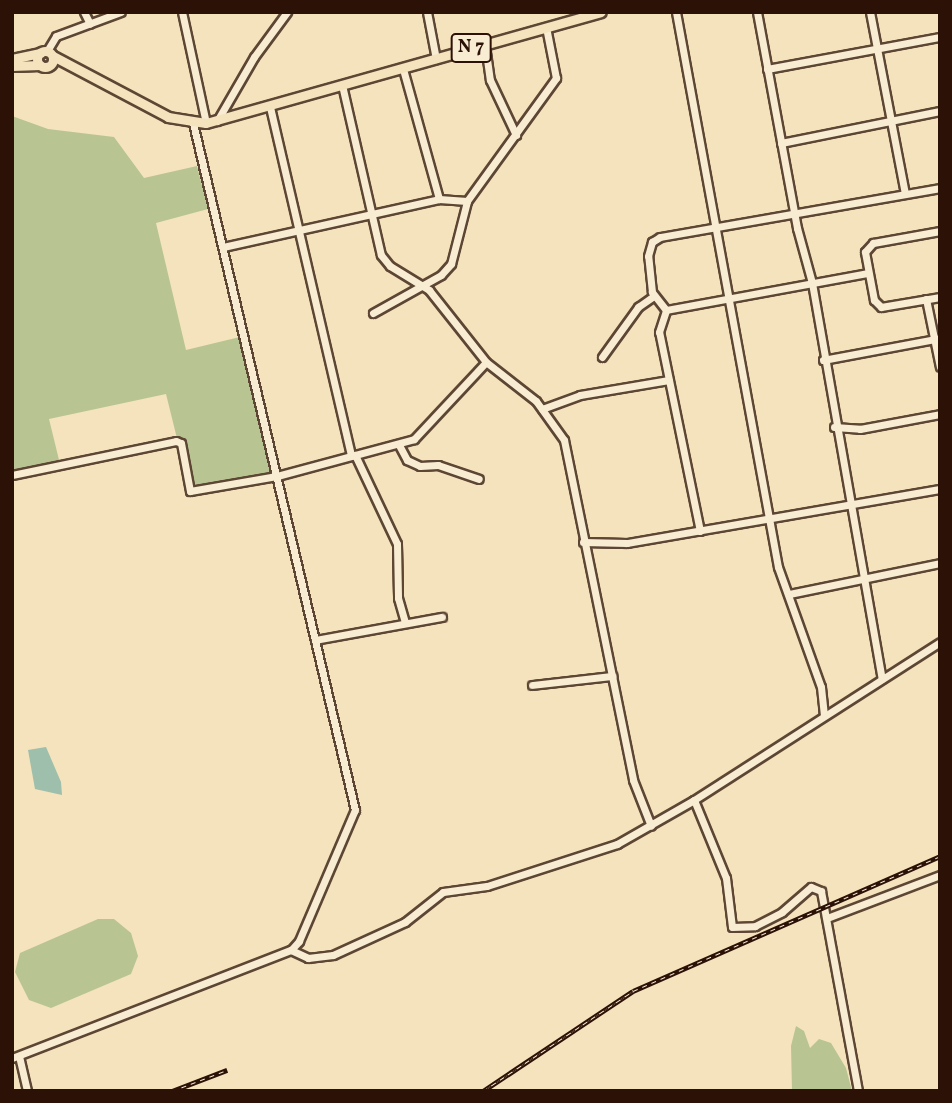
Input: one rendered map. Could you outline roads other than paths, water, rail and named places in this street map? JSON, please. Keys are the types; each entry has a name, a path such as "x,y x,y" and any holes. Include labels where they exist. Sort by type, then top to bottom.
{"main road":[{"name":"N 7","path":"12,59 46,58 168,117 206,123 601,12"},
{"name":"N 7","path":"12,66 46,58"}],"street":[{"path":"84,12 90,24"},
{"path":"46,58 55,36 121,12"},
{"path":"182,12 206,123"},
{"path":"217,121 254,57 287,12"},
{"path":"427,12 436,59"},
{"path":"676,12 732,295 778,567 789,594 792,617 821,687 824,715"},
{"path":"757,12 781,143 812,284 822,360 881,679"},
{"path":"870,12 905,194"},
{"path":"373,313 421,287 451,264 467,201 556,78 546,27"},
{"path":"767,69 940,37"},
{"path":"485,45 499,106 516,135"},
{"path":"402,69 439,199"},
{"path":"342,85 381,255 390,266 421,287 486,362 542,409 564,439 632,780 651,826"},
{"path":"270,107 353,456 397,544 398,598 405,623"},
{"path":"781,143 940,111"},
{"path":"27,1091 15,1057 291,950 310,917 355,810 193,123"},
{"path":"666,310 654,296 648,256 652,242 718,226 940,188"},
{"path":"223,247 439,199 467,201"},
{"path":"940,231 869,244 865,252 874,300 881,307 940,297"},
{"path":"666,310 732,295 868,273"},
{"path":"602,357 638,307 654,296"},
{"path":"926,299 937,338 940,368"},
{"path":"666,310 659,332 700,531"},
{"path":"822,360 937,338"},
{"path":"12,475 176,441 181,443 190,491 277,476 414,439 486,362"},
{"path":"542,409 580,395 669,380"},
{"path":"834,427 860,429 940,414"},
{"path":"399,445 407,460 420,467 438,464 479,479"},
{"path":"583,542 627,543 940,489"},
{"path":"789,594 940,563"},
{"path":"315,640 442,617"},
{"path":"291,950 308,958 333,955 405,922 443,892 551,868 607,848 694,800 940,642"},
{"path":"532,685 612,676"},
{"path":"694,800 726,878 732,928 755,926 816,886 827,918 858,1091"},
{"path":"827,918 940,876"}],"railway":[{"path":"483,1091 633,991 940,856"},
{"path":"172,1091 227,1070"}]}
